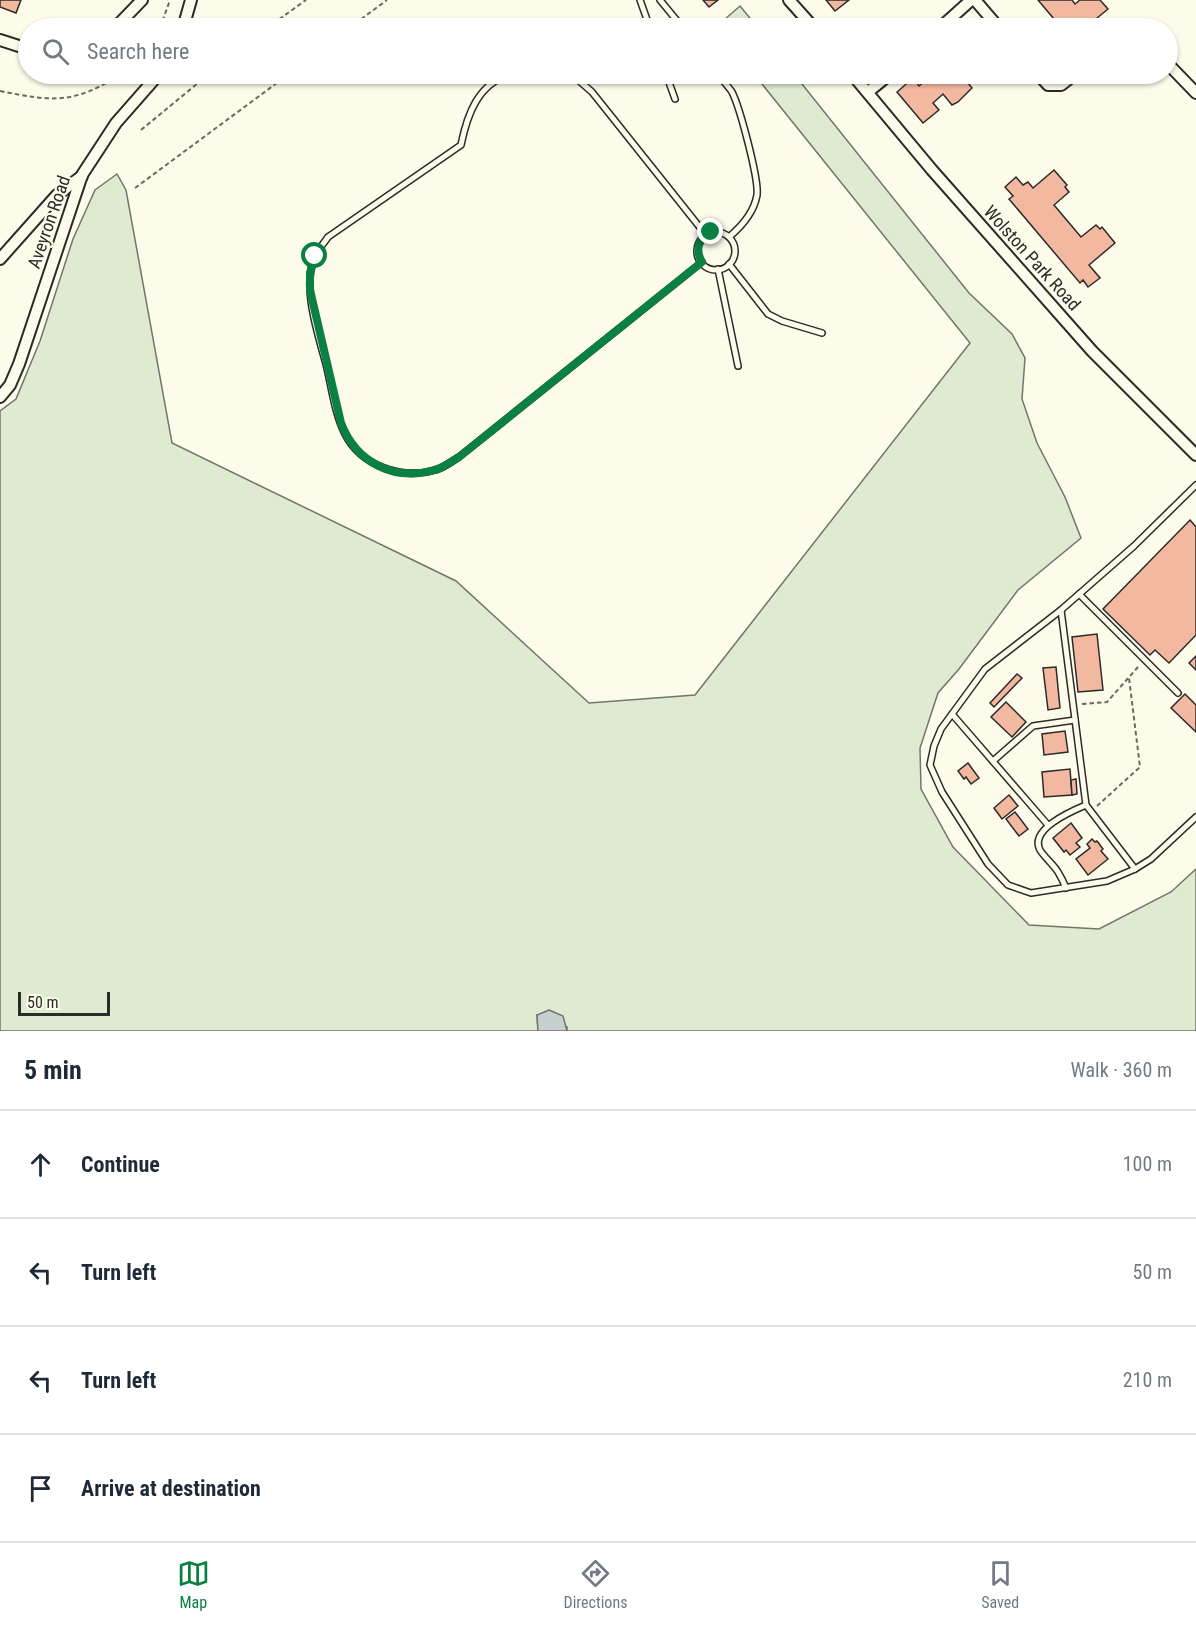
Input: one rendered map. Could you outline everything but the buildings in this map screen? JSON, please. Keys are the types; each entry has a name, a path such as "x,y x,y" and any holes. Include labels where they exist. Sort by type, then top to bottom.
{"street":[{"path":"125,18 142,0"},
{"path":"186,18 191,0"},
{"path":"789,0 805,18"},
{"path":"952,18 973,0 990,18"},
{"path":"0,40 18,46"},
{"path":"1178,75 1196,93"},
{"name":"Aveyron Road","path":"0,397 10,385 19,364 82,175 116,123 150,84"},
{"name":"Wolston Park Road","path":"861,84 932,170 1092,351 1196,455"},
{"path":"868,92 878,84"},
{"path":"1047,84 1062,84"},
{"path":"0,259 57,195 82,175"}],"lane":[{"path":"640,0 646,18"},
{"path":"660,0 675,18"},
{"path":"490,84 477,97 465,121 461,145 328,237 315,256 310,273 310,290 315,319 341,423 353,447 380,467 400,473 436,470 459,457 702,262"},
{"path":"583,84 592,92 706,235"},
{"path":"670,84 675,99"},
{"path":"725,84 732,93 743,126 754,169 757,195 749,216 729,237"},
{"path":"718,232 729,237 735,248 733,260 729,264 712,269 702,262 698,245 706,235 718,232"},
{"path":"729,264 768,314 782,321 822,333"},
{"path":"718,269 738,366"},
{"path":"1196,485 1134,546 1061,610 985,669 941,729 933,746 930,765 942,792 988,864 1008,885 1031,893 1107,882 1151,859 1196,817"},
{"path":"1079,594 1178,693"},
{"path":"1061,610 1086,805 1135,869"},
{"path":"952,714 1048,825"},
{"path":"993,761 1033,726 1075,720"},
{"path":"1066,888 1058,871 1038,844 1048,825 1070,811 1086,805"}],"path":[{"path":"164,18 170,0"},
{"path":"281,18 306,0"},
{"path":"363,18 387,0"},
{"path":"0,91 53,100 76,97 106,84"},
{"path":"141,130 197,84"},
{"path":"135,188 275,84"},
{"path":"1073,705 1107,702 1143,660"},
{"path":"1086,805 1098,806 1140,767 1129,678"}],"green space":[{"path":"740,6 750,18 726,18"},
{"path":"762,84 802,84 969,293 1012,334 1025,358 1022,399 1037,443 1065,497 1081,538 1018,590 959,669 938,693 920,748 921,789 953,847 1029,925 1099,929 1171,892 1196,869 1196,1031 567,1031 567,1027 537,1015 538,1031 0,1031 0,411 16,399 40,341 73,239 95,190 117,174 126,190 172,443 456,581 589,703 695,695 970,343"}],"shaded area":[{"path":"549,1010 563,1016 567,1031 538,1031 537,1015"}],"route":[{"path":"315,256 310,273 310,290 315,319 345,435 353,447 380,467 400,473 416,473 436,470 459,457 702,262 698,245 711,232"}]}
